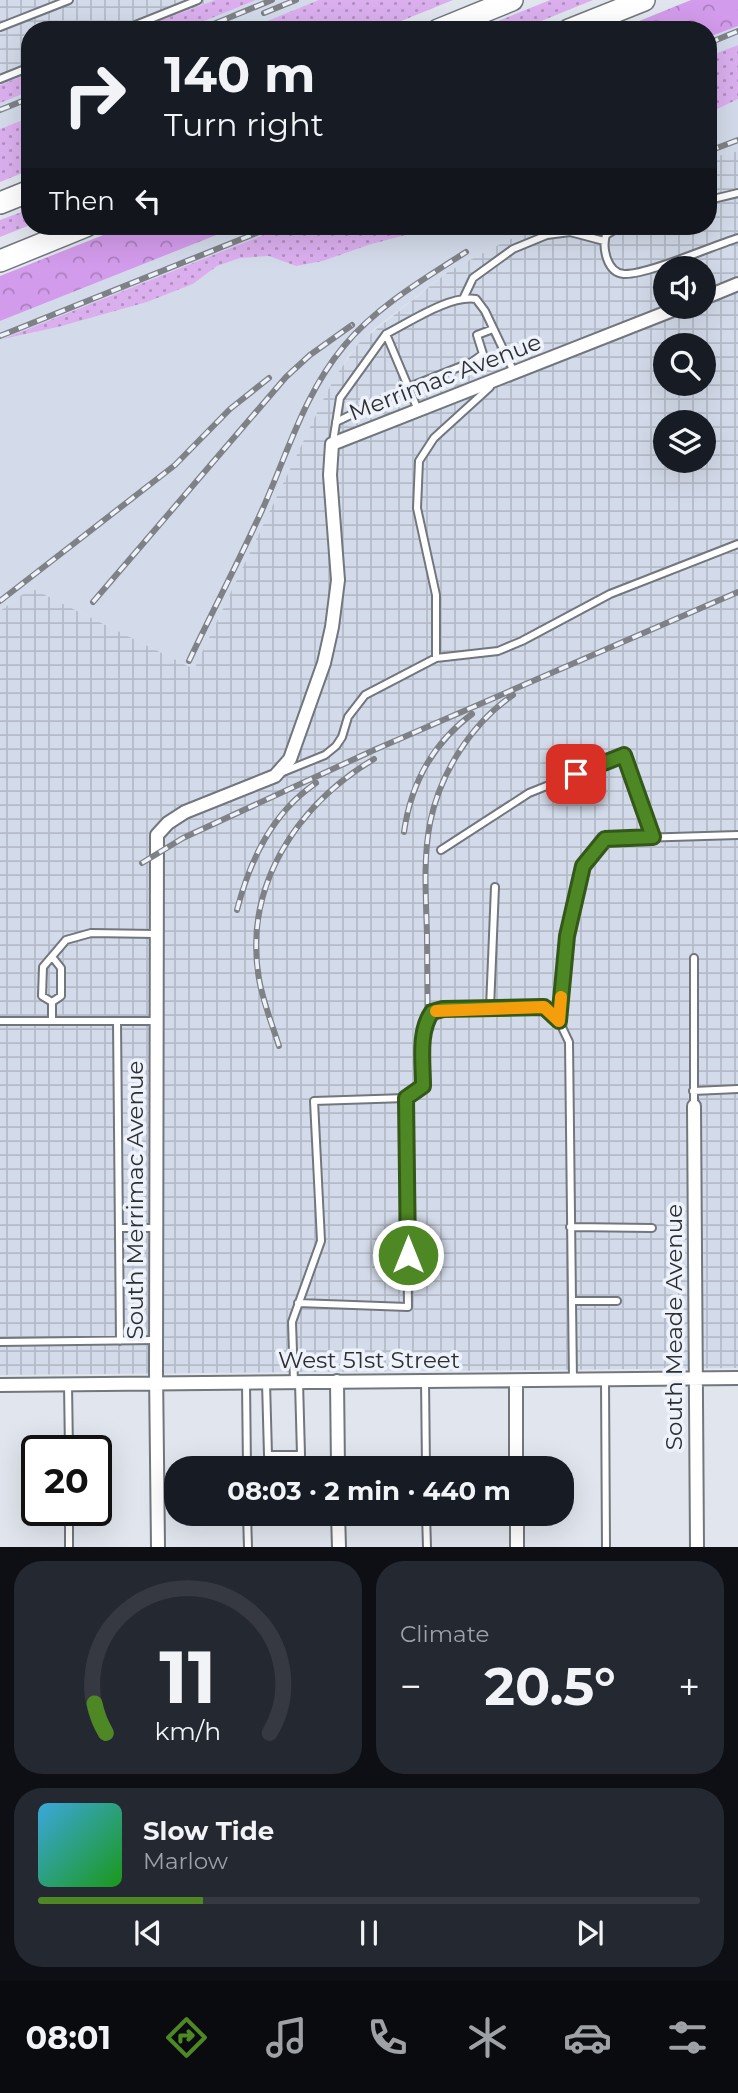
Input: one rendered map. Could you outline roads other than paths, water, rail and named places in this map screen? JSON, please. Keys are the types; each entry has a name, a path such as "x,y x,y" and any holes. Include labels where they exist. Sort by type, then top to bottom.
{"highway":[{"path":"461,21 512,0"},
{"path":"592,21 644,0"},
{"path":"0,203 21,195"},
{"path":"0,261 64,235"}],"street":[{"path":"716,293 738,284"},
{"name":"Merrimac Avenue","path":"275,776 290,758 324,663 332,627 338,580 330,475 332,444 653,318"},
{"name":"South Merrimac Avenue","path":"158,1547 155,1021 157,835 167,823 185,812 275,776"},
{"name":"South Meade Avenue","path":"694,1106 696,1547"},
{"name":"West 51st Street","path":"0,1385 738,1378"},
{"path":"337,1381 338,1456"},
{"path":"516,1381 516,1456"},
{"path":"338,1526 339,1547"},
{"path":"517,1526 517,1547"}],"lane":[{"path":"0,27 69,0"},
{"path":"146,21 198,0"},
{"path":"0,79 21,71"},
{"path":"717,198 738,193"},
{"path":"464,297 473,278 513,249 547,235"},
{"path":"581,235 604,241"},
{"path":"607,235 604,241 609,264 615,271 624,274 649,269 738,238"},
{"path":"332,444 340,398 386,334 440,306 464,297 476,299 485,311 514,373"},
{"path":"336,422 409,387 472,362 483,354 477,335 493,329"},
{"path":"386,334 418,410"},
{"path":"436,658 436,595 417,508 419,461 434,438 498,380"},
{"path":"275,776 325,755 342,737 348,717 365,695 436,658 498,650 522,641 610,594 738,544"},
{"path":"441,850 528,793 624,755 653,837"},
{"path":"559,1021 567,936 583,866 605,839 738,835"},
{"path":"490,1008 495,887"},
{"path":"52,1002 42,996 43,967 66,940 78,935 115,932 155,934"},
{"path":"52,1002 61,996 61,968 53,958"},
{"path":"694,958 694,1106"},
{"path":"52,1002 52,1020"},
{"path":"266,1382 268,1455 301,1455 292,1322 321,1241 314,1101 406,1098 423,1086 424,1028 432,1012 443,1009 544,1007 559,1021 569,1042 573,1380"},
{"path":"0,1021 155,1021"},
{"path":"117,1021 120,1341"},
{"path":"693,1091 738,1089"},
{"path":"299,1303 408,1307 406,1098"},
{"path":"570,1227 652,1228"},
{"path":"119,1228 156,1228"},
{"path":"572,1301 617,1301"},
{"path":"0,1342 156,1340"},
{"path":"425,1380 426,1456"},
{"path":"605,1380 606,1547"},
{"path":"246,1382 247,1456"},
{"path":"68,1384 69,1435"},
{"path":"69,1526 69,1547"},
{"path":"247,1526 248,1547"},
{"path":"426,1526 427,1547"}],"railway":[{"path":"221,21 272,0"},
{"path":"264,13 296,0"},
{"path":"717,40 738,31"},
{"path":"0,110 21,102"},
{"path":"717,148 738,140"},
{"path":"0,336 252,235"},
{"path":"189,661 263,508 307,404 330,364 357,332 386,306 466,252"},
{"path":"93,602 286,377 310,355 352,325"},
{"path":"0,601 175,465 230,409 269,378"},
{"path":"142,863 183,838 374,750 738,592"},
{"path":"428,1064 426,850 430,823 441,786 460,751 484,720 513,695"},
{"path":"404,832 412,797 426,766 445,738 472,714"},
{"path":"279,1046 261,988 256,945 259,912 268,881 282,851 300,824 321,800 346,778 374,759"},
{"path":"237,910 249,873 265,839 287,808 316,783"}]}
